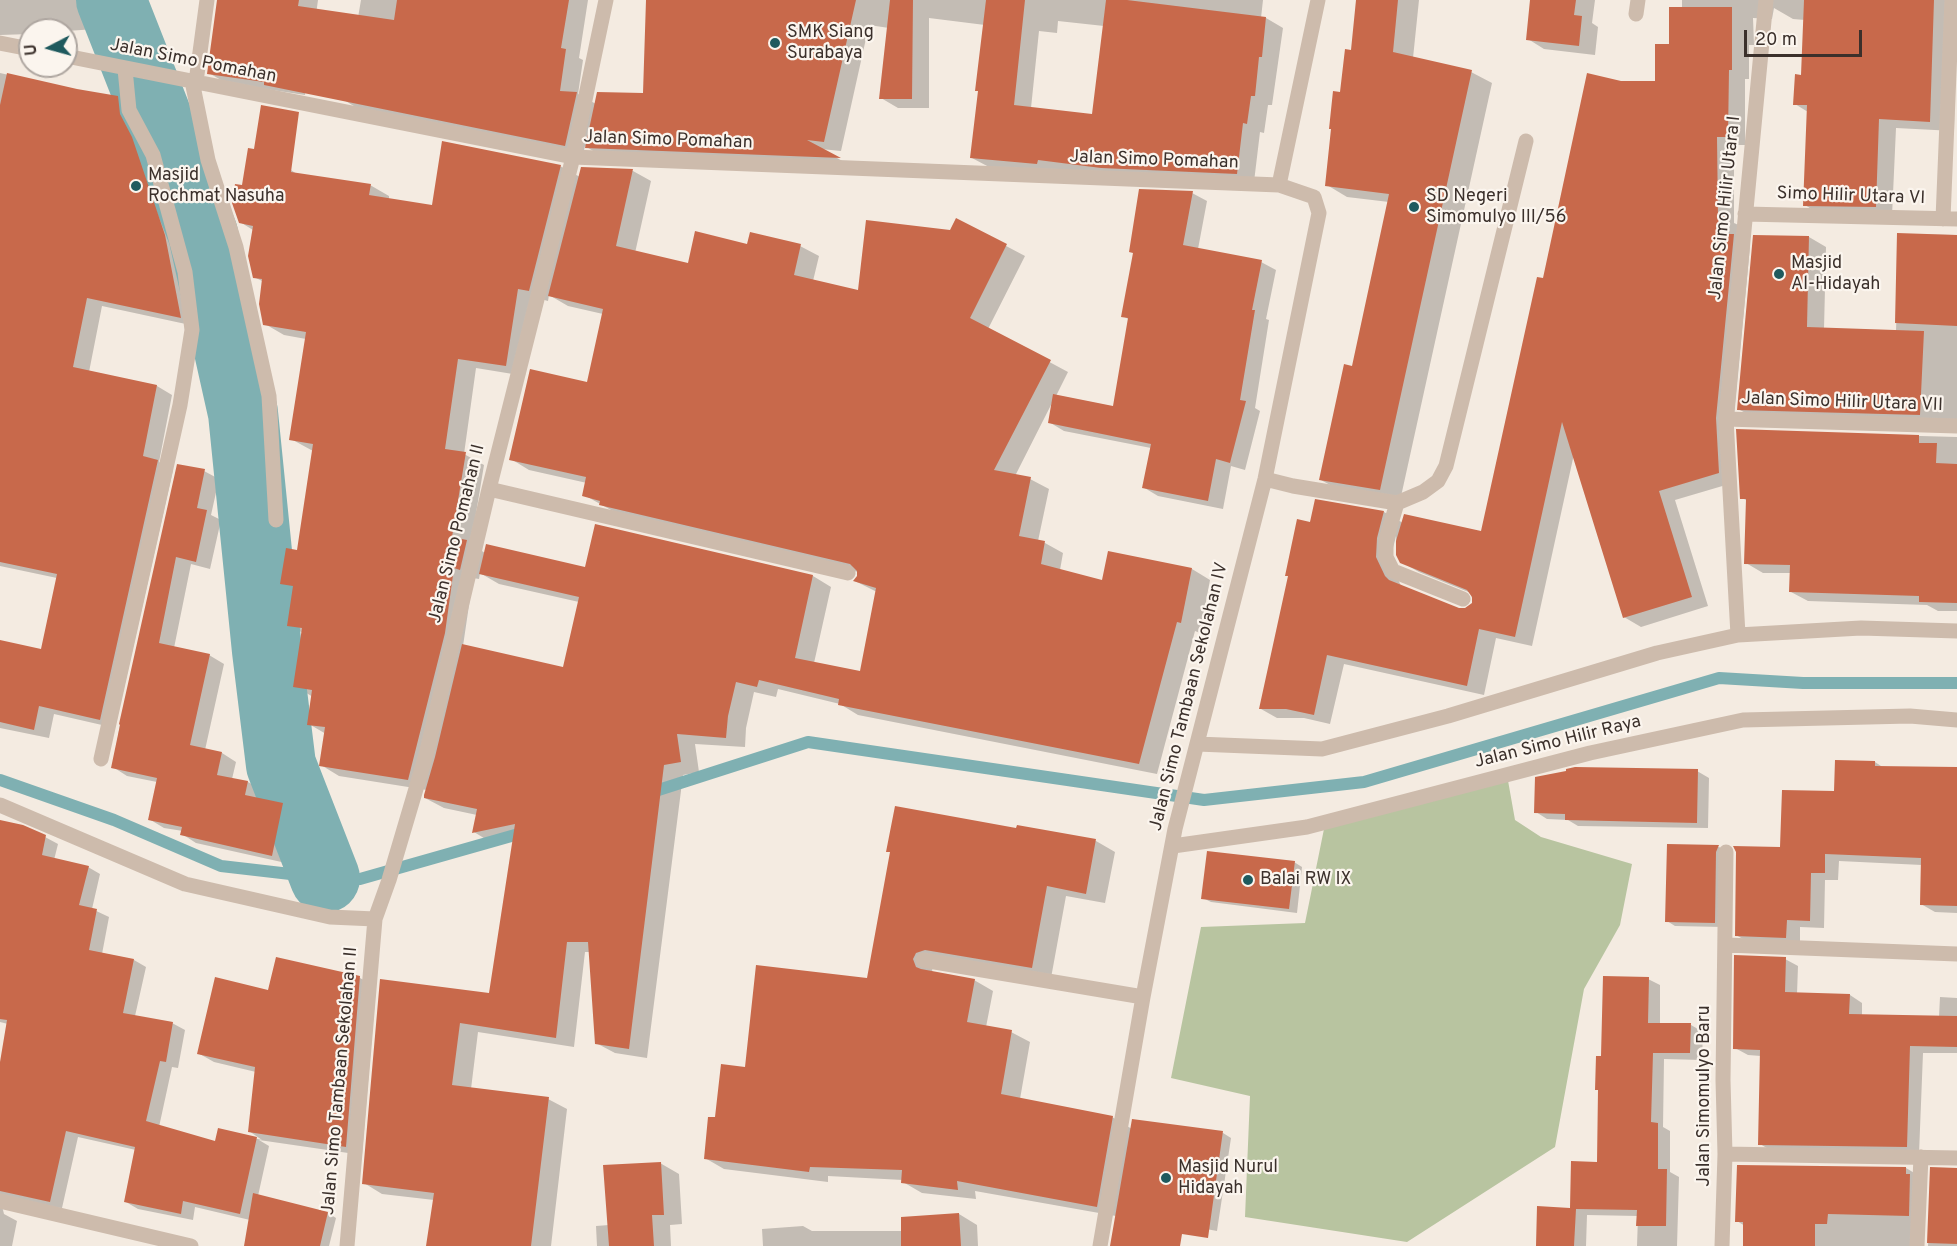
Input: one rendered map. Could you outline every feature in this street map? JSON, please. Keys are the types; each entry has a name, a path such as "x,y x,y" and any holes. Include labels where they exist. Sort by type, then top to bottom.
{"street":[{"path":"207,0 188,80 208,160 236,247 269,396 276,520"},
{"name":"Jalan Simo Pomahan II","path":"375,919 426,755 489,489 573,157 606,0"},
{"path":"1279,185 1318,0"},
{"name":"Jalan Simo Hilir Utara I","path":"1738,635 1726,419 1766,0"},
{"path":"1950,219 1952,0"},
{"path":"0,43 18,47"},
{"name":"Jalan Simo Pomahan","path":"78,59 573,157 1279,185"},
{"path":"101,759 180,405 192,330 185,272 153,155 129,110 131,70"},
{"path":"1265,479 1293,486 1397,503 1423,492 1438,481 1446,466 1526,141"},
{"name":"Jalan Simo Tambaan Sekolahan IV","path":"1100,1246 1143,997 1176,829 1265,479 1319,213 1314,197 1279,185"},
{"name":"Simo Hilir Utara VI","path":"1745,214 1950,219"},
{"name":"Jalan Simo Hilir Utara VII","path":"1726,419 1957,426"},
{"path":"489,489 848,573"},
{"path":"1397,503 1386,540 1386,557 1393,571 1463,599"},
{"path":"1197,744 1322,749 1448,716 1657,653 1738,635 1862,628 1957,631"},
{"name":"Jalan Simo Hilir Raya","path":"1173,846 1308,827 1590,753 1743,720 1910,716 1957,720"},
{"path":"0,805 185,884 330,917 375,919"},
{"name":"Jalan Simomulyo Baru","path":"1722,1246 1725,1154 1723,1080 1726,852"},
{"name":"Jalan Simo Tambaan Sekolahan II","path":"346,1246 375,919"},
{"path":"1726,945 1957,954"},
{"path":"923,960 1143,997"},
{"path":"1725,1154 1957,1158"},
{"path":"1917,1246 1921,1157"},
{"path":"0,1201 191,1246"}],"green space":[{"path":"1507,775 1515,820 1541,837 1632,864 1620,925 1584,989 1555,1147 1407,1242 1245,1217 1250,1096 1171,1078 1201,927 1305,923 1325,824"}],"building":[{"path":"217,0 299,0 298,6 394,20 397,0 569,0 561,48 566,49 560,91 577,92 565,146 264,85 264,82 207,74"},
{"name":"SMK Siang Surabaya","path":"646,0 856,0 824,142 807,140 841,158 585,148 597,92 643,93"},
{"path":"890,0 913,0 912,99 879,99"},
{"path":"986,0 1025,0 1014,105 1092,114 1106,0 1127,0 1266,17 1255,96 1251,96 1247,124 1243,123 1237,174 1101,168 1038,160 1037,164 970,158"},
{"path":"1356,0 1398,0 1393,52 1472,70 1380,490 1319,480 1344,364 1352,366 1389,194 1325,186 1333,91 1340,92 1345,49 1351,50"},
{"path":"1530,0 1576,0 1574,15 1582,16 1579,46 1526,40"},
{"path":"1804,0 1934,0 1930,122 1879,119 1876,207 1803,206 1807,105 1793,105 1795,74 1801,75"},
{"path":"1669,7 1732,7 1732,70 1729,70 1728,137 1717,137 1718,216 1726,216 1726,234 1734,234 1716,418 1719,473 1659,491 1692,597 1623,618 1562,422 1515,637 1479,629 1467,686 1327,655 1314,715 1286,709 1259,709 1288,576 1285,576 1297,519 1310,522 1315,499 1384,511 1377,538 1376,557 1385,576 1389,580 1459,608 1465,608 1472,603 1472,597 1467,590 1400,563 1396,555 1396,541 1404,514 1481,531 1537,277 1543,278 1587,73 1621,81 1655,81 1655,44 1669,44"},
{"path":"7,73 18,76 18,78 29,78 118,96 120,114 132,137 165,235 181,318 87,298 73,367 157,385 143,456 158,460 100,720 39,706 34,730 0,722 0,640 41,649 57,574 0,562 0,105"},
{"path":"261,105 299,112 291,172 371,184 369,195 432,205 442,141 561,165 529,291 518,289 506,366 458,359 445,449 466,452 452,537 467,540 460,570 454,568 445,633 408,780 319,766 325,727 307,725 312,690 293,687 302,628 287,626 293,586 280,584 286,548 297,550 313,444 289,440 306,332 263,325 259,304 262,279 253,278 248,256 253,226 239,223 232,203 235,184 242,185 248,148 254,149"},
{"path":"581,167 633,169 616,246 688,263 695,231 747,244 750,232 801,244 794,275 858,290 866,220 950,230 956,218 1007,244 970,318 1051,360 994,470 1031,477 1019,536 1045,541 1041,564 1102,580 1108,551 1192,568 1181,623 1177,622 1139,764 838,705 839,699 759,680 757,687 736,682 728,716 726,738 677,734 681,762 664,765 629,1049 595,1044 588,942 567,942 556,1038 460,1023 452,1085 549,1097 531,1246 426,1246 434,1193 362,1184 380,979 489,993 515,824 472,833 477,809 424,798 424,795 462,644 563,667 579,597 479,574 486,544 585,567 595,524 813,575 795,658 860,671 876,588 853,581 857,576 857,571 850,564 599,505 600,501 582,496 586,477 509,460 530,369 587,382 603,309 548,296"},
{"path":"1139,189 1193,191 1183,245 1262,260 1252,310 1255,310 1240,400 1246,401 1230,463 1216,459 1208,501 1142,488 1151,444 1048,423 1053,394 1113,406 1128,318 1121,317 1133,253 1129,252"},
{"path":"1897,233 1957,235 1957,326 1895,323"},
{"path":"1753,235 1809,236 1807,327 1924,331 1920,415 1737,410"},
{"path":"1736,429 1919,435 1919,443 1937,443 1936,463 1957,464 1957,603 1919,602 1919,596 1789,592 1790,565 1744,564 1746,499 1740,499"},
{"path":"177,464 205,469 197,508 207,510 196,562 176,557 159,643 210,654 190,745 222,752 217,775 248,781 245,795 283,803 272,856 180,835 182,827 148,820 157,778 111,768"},
{"path":"1835,760 1875,761 1875,766 1957,767 1957,906 1920,905 1921,858 1825,854 1825,873 1811,873 1810,921 1787,920 1786,938 1735,936 1736,852 1733,846 1780,847 1782,790 1834,791"},
{"path":"1575,767 1698,769 1697,823 1565,820 1565,814 1534,813 1535,777"},
{"path":"895,806 1016,828 1017,825 1096,839 1086,894 1047,886 1032,968 925,950 916,953 913,959 916,967 921,969 975,979 967,1022 1012,1030 1001,1094 1113,1116 1097,1207 957,1181 958,1190 901,1183 902,1170 810,1167 809,1172 704,1159 708,1117 715,1117 721,1064 745,1067 756,965 867,978 890,852 886,852"},
{"path":"0,820 23,825 46,835 42,855 89,866 79,905 97,909 89,950 134,959 123,1013 173,1022 166,1062 160,1061 146,1121 215,1141 218,1128 257,1137 240,1214 183,1201 181,1214 124,1202 135,1147 66,1131 50,1202 0,1191 0,1062 7,1020 0,1019"},
{"path":"1667,844 1719,845 1716,852 1715,923 1665,922"},
{"name":"Balai RW IX","path":"1207,851 1295,861 1289,909 1201,899"},
{"path":"1734,955 1786,957 1785,992 1850,994 1849,1014 1957,1016 1957,1047 1910,1046 1907,1147 1758,1145 1760,1050 1733,1049"},
{"path":"276,957 360,976 346,1147 248,1132 255,1067 197,1054 215,977 268,990"},
{"path":"1603,976 1649,977 1648,1023 1691,1023 1690,1053 1653,1053 1651,1122 1658,1123 1658,1169 1667,1169 1666,1226 1636,1226 1637,1210 1576,1209 1574,1246 1536,1246 1537,1206 1570,1208 1571,1161 1597,1162 1596,1056 1601,1056"},
{"name":"Masjid Nurul Hidayah","path":"1132,1119 1223,1131 1208,1238 1182,1234 1180,1246 1110,1246"},
{"path":"661,1162 664,1215 652,1215 654,1246 609,1246 603,1165"},
{"path":"1737,1165 1906,1167 1906,1174 1910,1174 1909,1216 1828,1214 1827,1224 1815,1224 1815,1246 1743,1246 1743,1222 1735,1222"},
{"path":"1930,1167 1957,1168 1957,1244 1927,1243"},
{"path":"253,1193 328,1212 320,1246 244,1246"},
{"path":"959,1213 961,1246 901,1246 901,1217"}],"waterway":[{"path":"111,0 203,234 243,413 281,765 325,878"},
{"path":"646,794 808,742 1204,800 1364,782 1719,678 1803,683 1957,683"},
{"path":"0,780 114,820 221,866 325,878 360,879 529,831"}],"place":[{"name":"SMK Siang Surabaya","path":"775,43"},
{"name":"Masjid Rochmat Nasuha","path":"136,186"},
{"name":"SD Negeri Simomulyo III/56","path":"1414,207"},
{"name":"Masjid Al-Hidayah","path":"1779,274"},
{"name":"Balai RW IX","path":"1248,880"},
{"name":"Masjid Nurul Hidayah","path":"1166,1178"}]}
